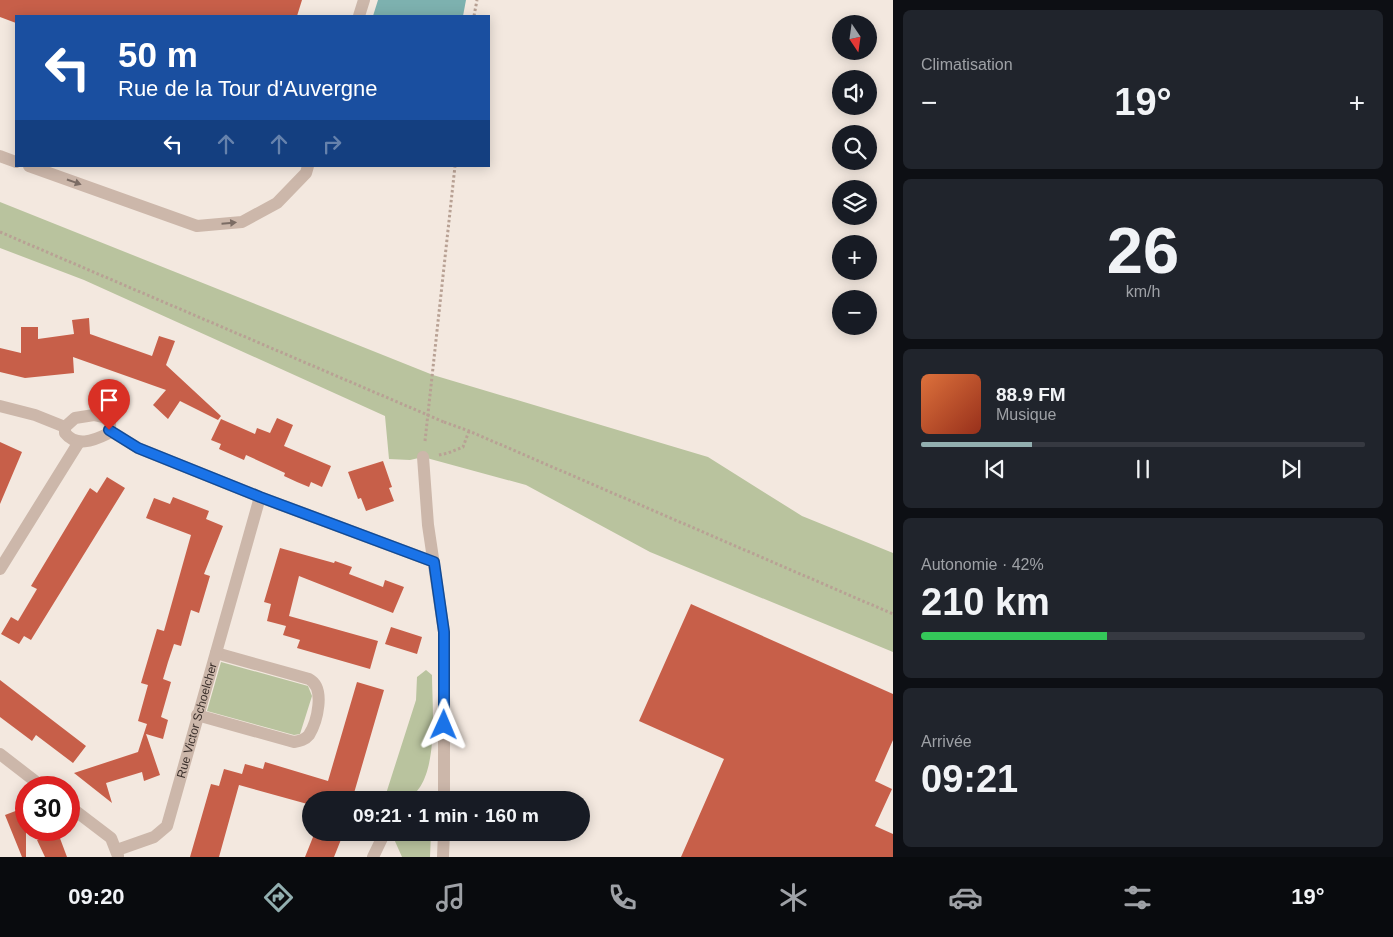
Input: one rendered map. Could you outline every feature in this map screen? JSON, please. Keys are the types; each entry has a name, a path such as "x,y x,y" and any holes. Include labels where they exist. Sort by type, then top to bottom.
{"street":[{"path":"359,15 364,0"},
{"path":"0,156 15,162"},
{"path":"31,167 197,226 242,222 268,208 283,197 306,173 308,167"},
{"path":"0,406 35,415 65,427"},
{"path":"94,415 106,417 110,421 109,430 93,440 79,442 70,440 64,434 65,427 74,418 94,415"},
{"path":"109,430 138,448 260,497 434,562"},
{"path":"0,569 79,442"},
{"path":"423,457 434,562 444,632 444,791"},
{"name":"Rue Victor Schoelcher","path":"80,814 111,838 118,853 165,830 260,497"},
{"path":"198,715 294,742 304,740 309,734 320,700 317,686 309,679 216,652"},
{"path":"0,754 28,776"},
{"path":"373,857 381,841"},
{"path":"443,857 444,841"}],"path":[{"path":"474,15 477,0"},
{"path":"455,167 423,457 448,453 462,447 470,431"},
{"path":"0,232 444,422 470,431 893,614"}],"green space":[{"path":"0,202 433,375 708,457 802,516 893,553 893,652 650,552 526,485 423,457 410,460 389,459 385,416 84,280 0,248"},
{"path":"221,662 308,686 312,696 300,734 294,735 207,711"},
{"path":"426,670 432,675 433,725 429,763 424,780 417,791 387,791 416,700 417,677"},
{"path":"395,841 431,841 430,857 402,857"}],"water":[{"path":"378,0 466,0 463,15 373,15"}],"building":[{"path":"0,0 302,0 297,15 15,15 15,23 0,17"},
{"path":"89,318 90,334 152,356 159,336 175,341 166,365 221,416 218,420 180,401 168,419 153,405 166,390 73,357 74,373 25,378 0,372 0,348 21,353 21,327 38,327 38,339 74,334 72,320"},
{"path":"277,418 293,425 284,446 331,466 322,487 311,482 309,487 297,482 284,476 285,473 246,455 244,460 219,449 221,444 211,440 221,419 255,434 257,428 270,433"},
{"path":"0,442 22,452 0,504"},
{"path":"383,461 392,487 389,488 394,501 366,511 361,498 358,499 348,472"},
{"path":"107,477 125,488 31,640 24,636 19,644 1,634 11,617 18,621 37,589 31,586 90,488 97,493"},
{"path":"173,497 209,511 206,519 223,526 204,574 210,576 199,613 191,610 181,646 174,644 163,679 171,682 161,717 168,720 163,739 146,734 160,775 144,781 142,772 106,783 112,803 74,773 138,752 147,724 138,721 148,685 141,683 157,629 164,631 191,535 146,518 154,498 170,504"},
{"path":"280,548 352,567 349,574 383,587 385,580 404,587 393,613 299,576 289,616 378,641 370,669 297,648 300,640 283,635 286,626 267,621 271,604 264,602"},
{"path":"691,604 893,694 893,740 875,781 892,789 875,826 893,834 893,857 681,857 724,759 639,721"},
{"path":"391,627 422,637 417,654 385,644"},
{"path":"0,680 86,746 73,763 36,735 32,741 0,717"},
{"path":"357,682 384,690 355,791 302,791 302,802 239,785 219,857 190,857 211,784 219,786 224,769 242,774 245,764 263,769 265,762 328,781"},
{"path":"15,811 15,840 5,815"},
{"path":"16,841 26,841 26,857 22,857"},
{"path":"37,841 61,841 67,857 45,857"},
{"path":"311,841 340,841 334,857 305,857"}],"route":[{"path":"109,430 138,448 260,497 434,562 444,632 444,725"}]}
